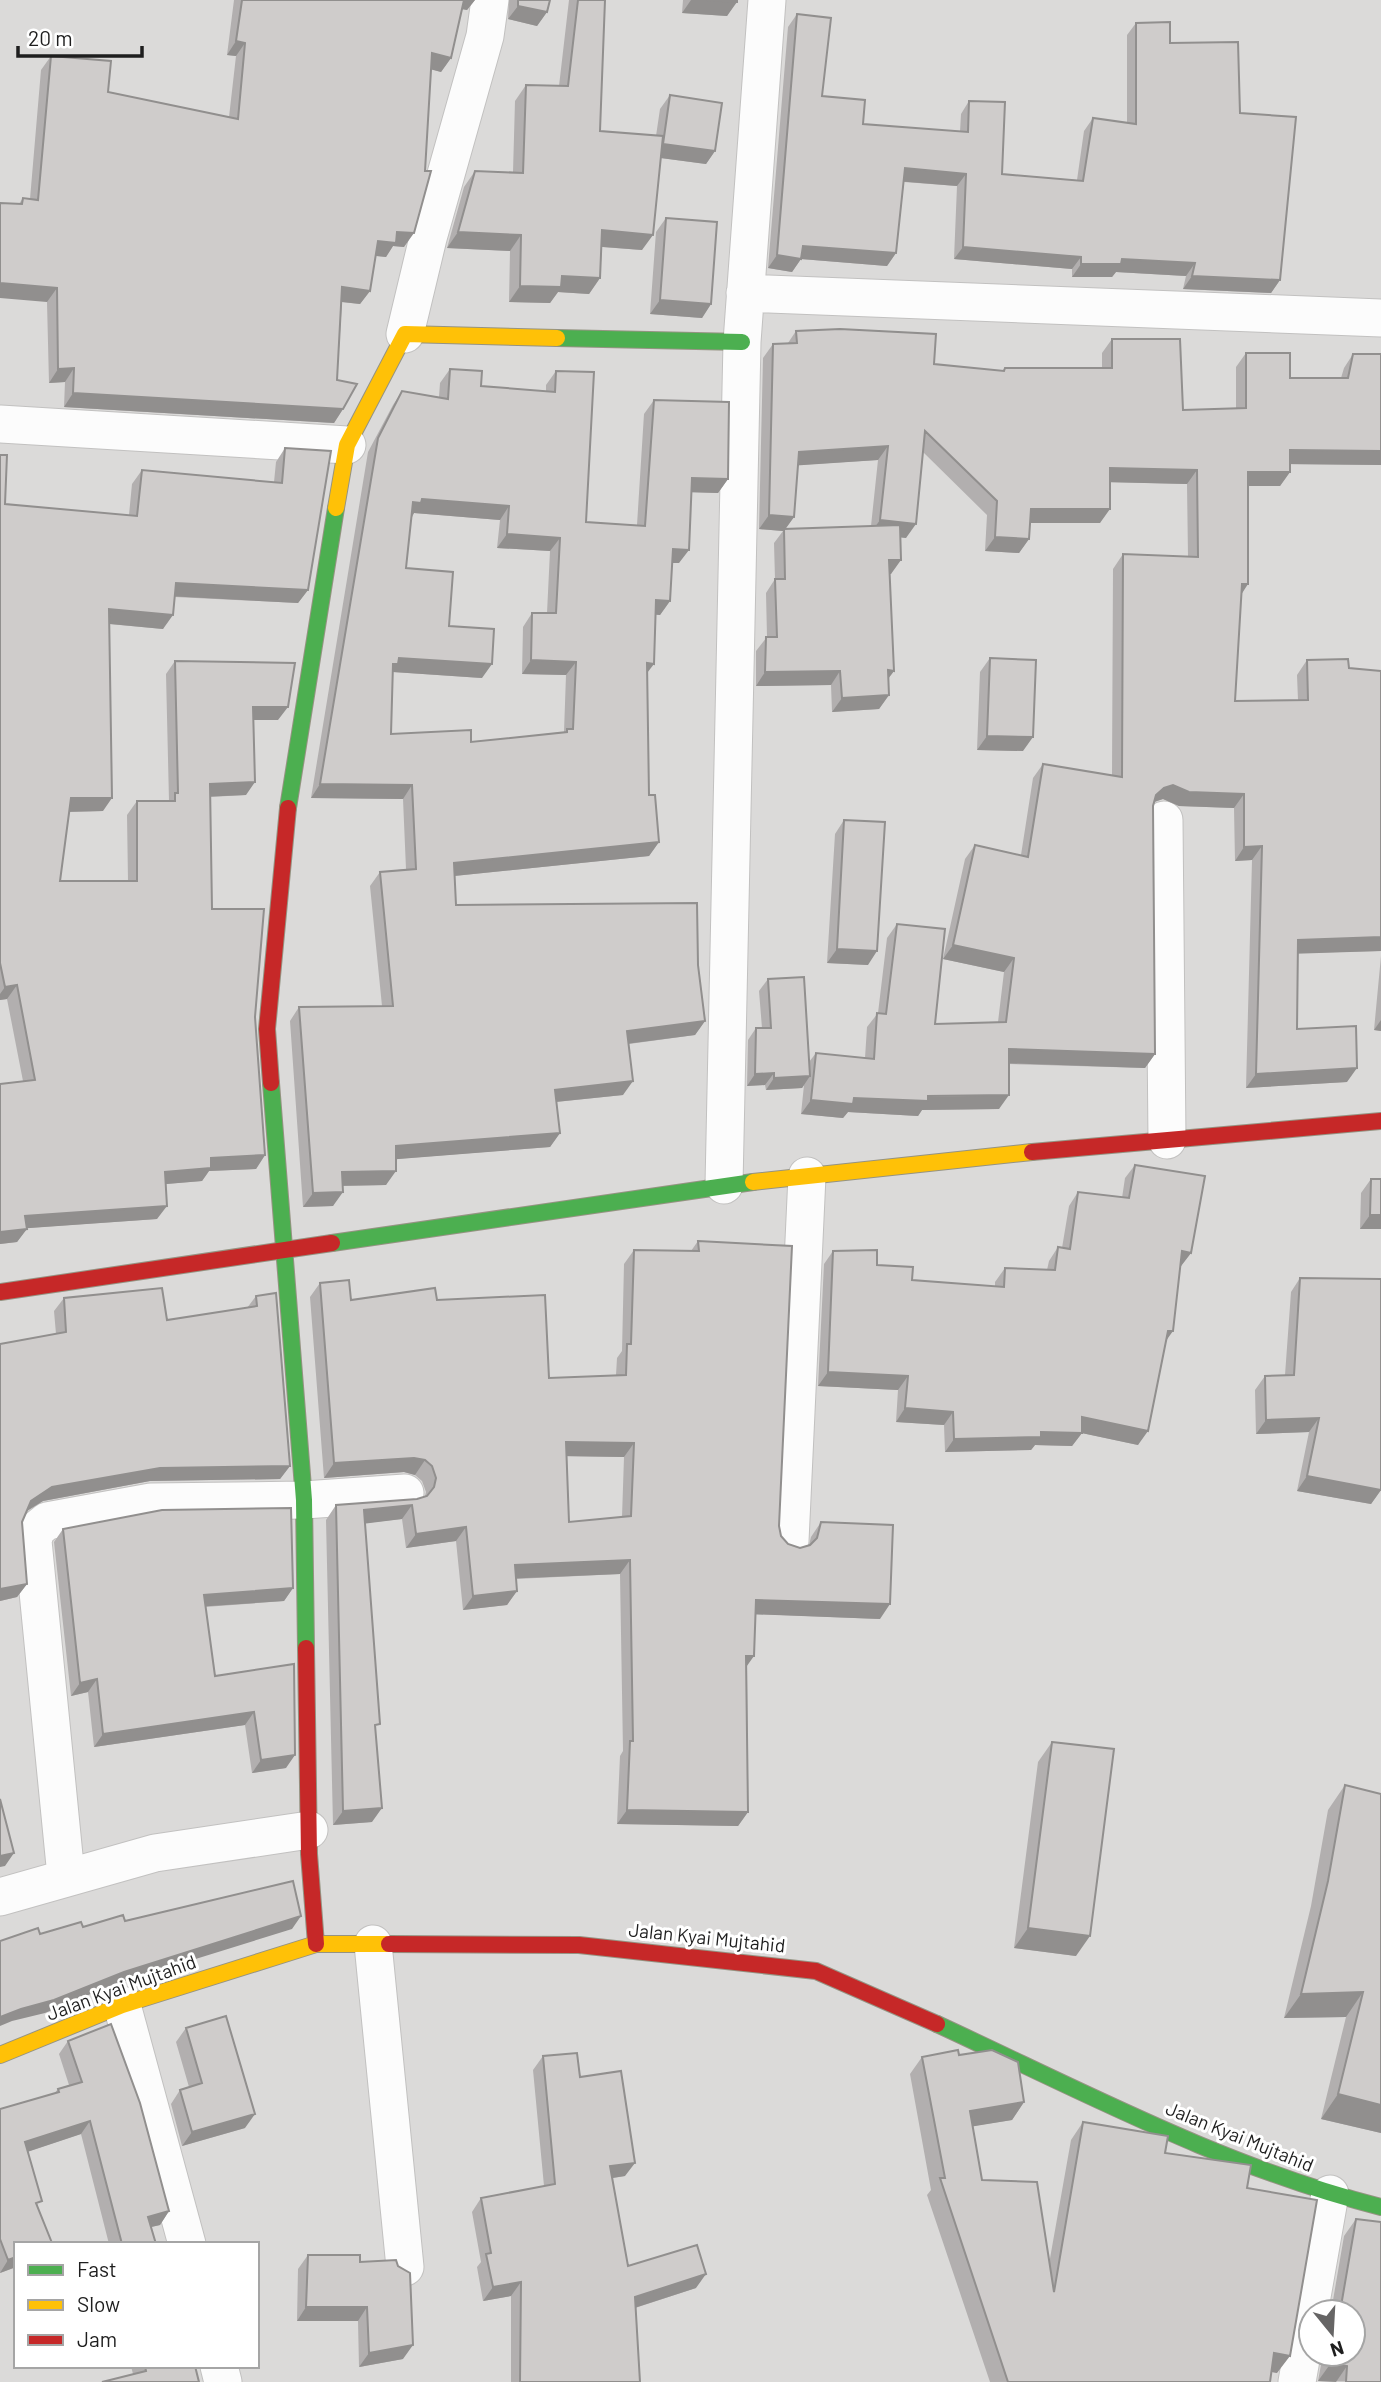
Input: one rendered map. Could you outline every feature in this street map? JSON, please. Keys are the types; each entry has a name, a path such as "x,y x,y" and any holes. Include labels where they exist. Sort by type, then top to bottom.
{"street":[{"path":"316,1944 316,1910 309,1842 304,1500 267,1029 290,783 347,445 404,334 485,36 490,0"},
{"path":"724,1185 742,342 767,0"},
{"path":"745,293 1381,318"},
{"path":"404,334 742,342"},
{"path":"0,424 347,445"},
{"path":"1164,820 1167,1140"},
{"path":"0,1292 724,1185 916,1162 1381,1121"},
{"path":"790,1541 807,1176"},
{"path":"66,1876 33,1541 36,1530 47,1521 151,1502 304,1500 405,1493"},
{"path":"0,1897 66,1876 155,1853 309,1842"},
{"name":"Jalan Kyai Mujtahid","path":"0,2055 122,2006 316,1944 579,1945 816,1971 1174,2134 1329,2194 1381,2207"},
{"path":"373,1944 405,2267"},
{"path":"122,2006 186,2242"},
{"path":"1297,2382 1329,2194"}],"shaded area":[{"path":"0,0 1381,0 1381,2382 0,2382"}],"building":[{"path":"242,0 464,0 451,58 432,53 425,171 431,171 414,233 397,232 396,243 378,241 370,291 342,287 337,380 357,384 343,409 73,393 74,368 58,369 57,288 0,283 0,203 22,204 23,198 38,200 51,56 111,61 108,92 238,119 245,43 236,41"},
{"path":"518,0 550,0 547,12 518,6"},
{"path":"578,0 605,0 600,131 663,136 653,235 602,230 600,278 562,276 561,287 520,286 521,235 458,232 475,171 523,173 526,85 568,86"},
{"path":"797,14 831,18 822,96 865,100 863,124 968,132 969,101 1005,102 1002,174 1083,181 1093,118 1136,124 1136,23 1170,22 1170,43 1238,42 1240,113 1296,117 1280,280 1192,276 1195,263 1122,259 1121,264 1081,264 1081,257 963,247 966,174 905,168 896,253 803,246 801,259 777,255"},
{"path":"670,95 722,103 715,151 663,144"},
{"path":"666,218 717,222 711,304 660,300"},
{"path":"840,329 936,334 934,364 1004,371 1005,368 1112,368 1112,339 1180,339 1183,410 1246,408 1246,353 1290,353 1290,378 1348,378 1353,354 1381,354 1381,451 1290,450 1290,472 1248,472 1248,584 1242,584 1235,701 1308,700 1307,660 1348,659 1349,668 1381,671 1381,937 1298,940 1297,1029 1356,1026 1357,1068 1256,1074 1262,846 1244,847 1244,794 1189,792 1173,785 1156,795 1153,806 1155,1054 1009,1049 1009,1095 928,1096 928,1101 854,1098 853,1104 811,1100 816,1053 874,1059 877,1013 886,1014 897,924 945,929 935,1024 1006,1022 1014,958 953,945 975,845 1028,857 1043,764 1122,777 1123,554 1198,557 1197,470 1110,468 1110,509 1031,509 1029,539 995,537 997,501 925,431 916,524 880,520 888,446 799,452 794,517 769,515 773,344 797,343 796,331"},
{"path":"450,369 482,371 481,386 555,392 556,371 594,372 586,522 645,526 654,400 729,402 728,479 692,478 689,550 673,549 670,601 656,600 654,664 647,663 649,795 655,795 659,842 454,863 456,905 697,903 698,965 705,1021 627,1031 633,1081 555,1090 560,1133 396,1146 396,1171 342,1172 343,1192 313,1193 299,1007 393,1006 380,872 416,869 412,785 320,784 378,438 402,391 448,399","holes":["422,499 509,506 507,534 560,538 556,613 532,613 531,660 576,662 573,729 567,729 567,732 471,742 471,730 391,734 393,664 398,664 399,658 492,664 494,629 449,626 453,572 406,568 413,502 421,503"]},
{"path":"285,448 331,451 308,590 176,583 173,615 109,609 112,798 71,798 60,881 137,881 137,801 175,801 175,793 178,793 175,661 295,663 288,707 253,707 255,782 210,784 212,909 264,909 255,1017 265,1155 211,1158 211,1168 165,1172 167,1206 25,1216 27,1229 0,1232 0,1084 35,1080 17,985 5,987 0,963 0,455 7,455 5,504 137,516 142,470 282,483"},
{"path":"900,525 901,560 889,560 894,671 888,670 889,695 842,698 840,671 765,672 766,637 777,637 775,579 785,579 784,529"},
{"path":"990,658 1036,660 1033,737 987,736"},
{"path":"844,820 885,822 877,951 837,949"},
{"path":"804,977 810,1076 774,1078 774,1073 755,1074 756,1028 771,1028 768,979"},
{"path":"1135,1165 1205,1176 1191,1253 1182,1251 1173,1331 1168,1331 1148,1431 1082,1417 1082,1433 1041,1432 1041,1437 954,1439 953,1412 905,1408 908,1376 828,1372 833,1251 877,1250 877,1265 913,1267 912,1280 1004,1287 1005,1268 1055,1270 1058,1247 1070,1249 1078,1192 1129,1198"},
{"path":"1371,1179 1381,1179 1381,1215 1370,1215"},
{"path":"698,1241 792,1246 779,1526 781,1536 788,1544 800,1548 810,1545 817,1538 821,1522 893,1525 890,1604 756,1600 754,1656 746,1656 748,1812 627,1810 630,1741 633,1741 630,1560 515,1565 517,1591 473,1596 466,1527 416,1534 412,1505 364,1510 380,1724 375,1725 382,1808 343,1811 336,1505 417,1499 427,1496 434,1487 436,1478 432,1466 425,1460 414,1458 334,1463 320,1283 349,1280 351,1300 435,1288 437,1300 545,1295 549,1378 626,1375 627,1344 631,1344 634,1250 699,1251","holes":["566,1442 634,1443 631,1516 569,1522"]},
{"path":"1300,1278 1381,1279 1381,1490 1307,1476 1319,1418 1266,1420 1265,1376 1294,1375"},
{"path":"162,1288 167,1320 257,1306 256,1296 276,1293 290,1466 160,1468 52,1487 31,1501 22,1522 27,1584 0,1589 0,1344 66,1332 64,1298"},
{"path":"291,1508 293,1588 204,1595 215,1676 294,1664 295,1755 261,1760 254,1712 103,1734 97,1679 80,1683 63,1529 162,1510"},
{"path":"1052,1742 1114,1749 1090,1936 1028,1928"},
{"path":"1345,1785 1381,1794 1381,2105 1338,2094 1363,1992 1301,1994 1328,1881"},
{"path":"0,1799 14,1853 0,1856"},
{"path":"293,1881 301,1916 124,1972 54,2000 0,2017 0,1941 38,1928 40,1934 81,1922 83,1927 123,1915 125,1921"},
{"path":"226,2016 255,2114 192,2132 180,2090 202,2083 186,2028"},
{"path":"111,2024 140,2103 169,2211 148,2217 155,2242 121,2242 90,2121 25,2142 42,2201 36,2203 52,2242 14,2242 14,2258 8,2260 0,2239 0,2109 59,2092 58,2089 82,2082 68,2041"},
{"path":"958,2050 959,2055 992,2050 1018,2062 1024,2102 970,2111 982,2180 1037,2182 1054,2292 1083,2122 1168,2136 1165,2153 1251,2165 1247,2188 1317,2200 1300,2298 1297,2298 1297,2316 1290,2356 1274,2353 1270,2382 1008,2382 940,2178 945,2178 922,2057"},
{"path":"577,2053 580,2077 621,2071 635,2163 610,2166 628,2266 697,2245 706,2274 635,2297 640,2382 520,2382 521,2282 493,2287 486,2254 491,2253 481,2198 555,2184 543,2056"},
{"path":"1356,2219 1381,2222 1381,2382 1346,2382 1347,2368 1367,2368 1367,2298 1342,2298"},
{"path":"308,2255 360,2255 360,2262 396,2260 398,2266 410,2273 413,2345 369,2353 367,2307 306,2307"},
{"path":"145,2368 196,2368 199,2382 102,2382 146,2371"}],"traffic: fast":[{"path":"557,338 742,342"},
{"path":"288,808 336,508"},
{"path":"271,1083 304,1500 306,1648"},
{"path":"332,1243 753,1182"},
{"path":"937,2024 1211,2150 1323,2191 1381,2207"}],"traffic: slow":[{"path":"336,508 347,445 405,334 557,338"},
{"path":"753,1182 1032,1152"},
{"path":"0,2055 122,2005 316,1944 389,1944"}],"traffic: jam":[{"path":"271,1083 267,1029 288,808"},
{"path":"1032,1152 1381,1121"},
{"path":"0,1292 332,1243"},
{"path":"306,1648 309,1854 316,1944"},
{"path":"389,1944 579,1945 816,1971 937,2024"}]}
